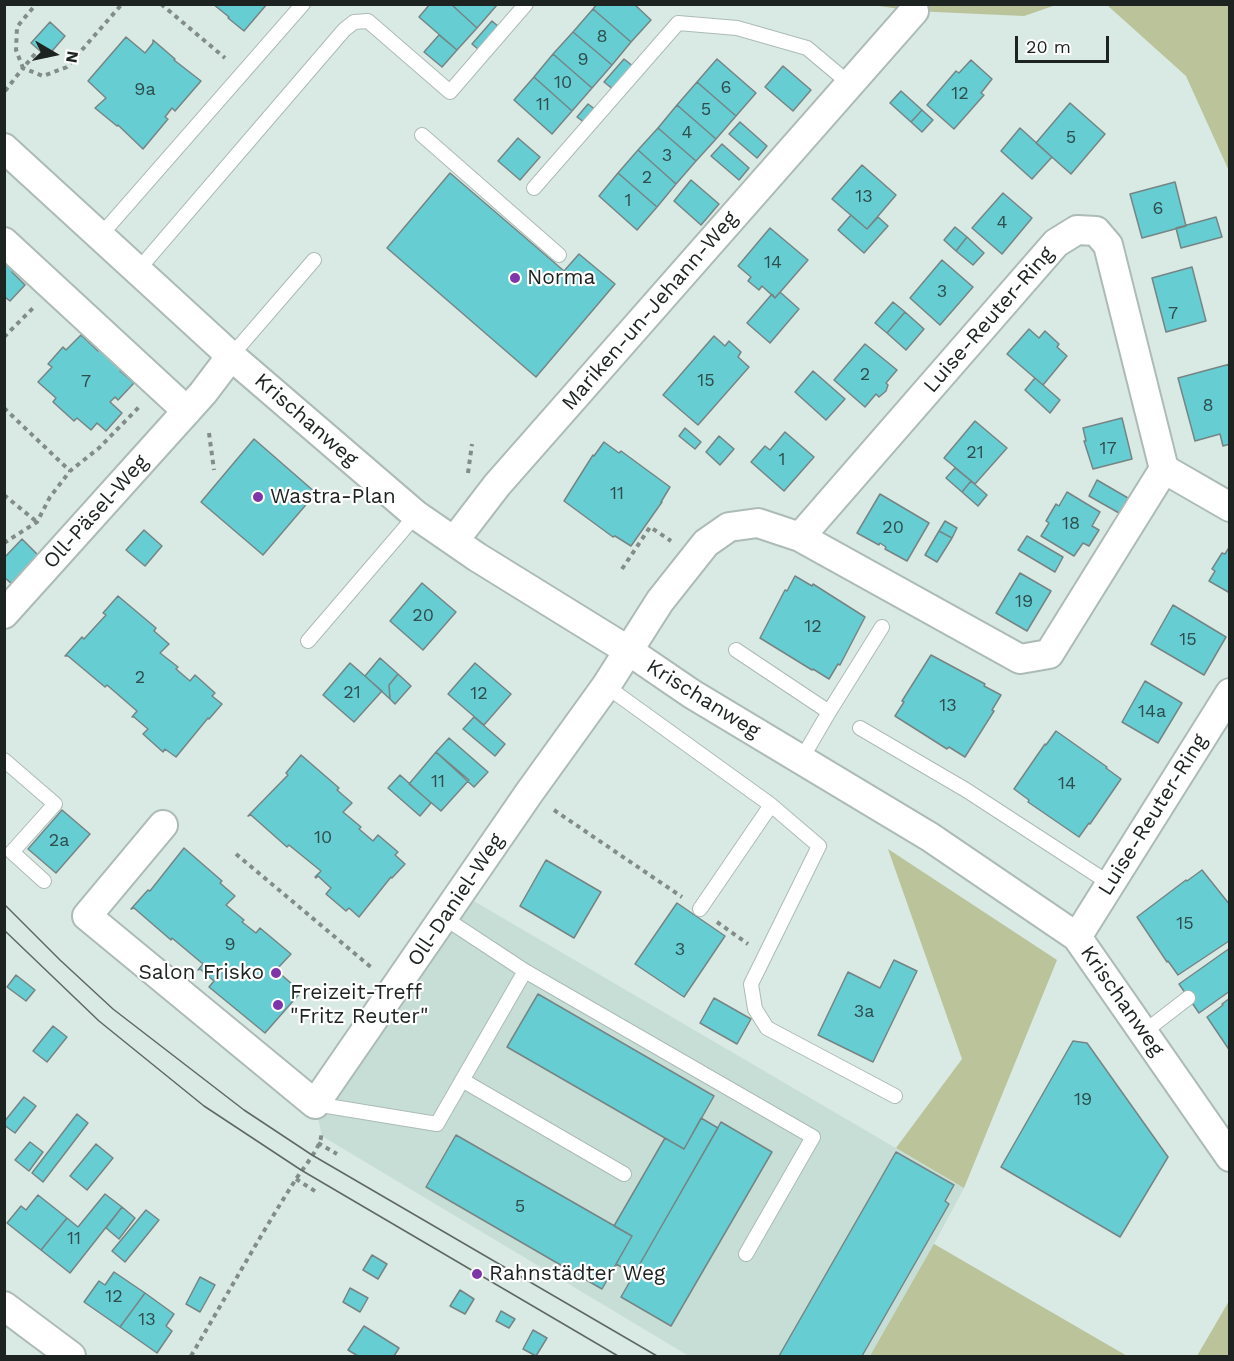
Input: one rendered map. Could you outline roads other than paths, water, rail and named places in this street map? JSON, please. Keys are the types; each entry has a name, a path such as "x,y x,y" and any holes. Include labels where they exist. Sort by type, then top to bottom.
{"street":[{"name":"Mariken-un-Jehann-Weg","path":"454,541 497,485 914,12"},
{"name":"Krischanweg","path":"4,148 231,356 416,515 692,694 930,837 1077,937 1228,1152"},
{"name":"Luise-Reuter-Ring","path":"800,537 1056,243 1077,230 1096,231 1108,245 1164,469"},
{"path":"4,242 187,411"},
{"name":"Oll-Päsel-Weg","path":"4,614 187,411 231,356"},
{"path":"629,651 660,601 706,543 729,527 758,523 800,537 1020,659 1049,654 1164,469 1230,507"},
{"name":"Oll-Daniel-Weg","path":"315,1104 629,651"},
{"name":"Luise-Reuter-Ring","path":"1077,937 1230,693"},
{"path":"163,825 87,916 315,1104"},
{"path":"4,1306 70,1356"}],"lane":[{"path":"100,236 303,4"},
{"path":"138,270 344,30 354,22 368,21 450,92 526,4"},
{"path":"534,188 678,23 738,28 807,48 850,84"},
{"path":"422,135 559,255"},
{"path":"231,356 314,260"},
{"path":"308,641 416,515"},
{"path":"801,760 882,627"},
{"path":"736,650 829,712"},
{"path":"606,686 771,806 819,846 751,984 755,1009 767,1028 895,1096"},
{"path":"860,728 966,790 1109,883"},
{"path":"4,760 55,804 12,852 44,881"},
{"path":"700,909 771,806"},
{"path":"443,917 525,971 813,1137 746,1254"},
{"path":"315,1104 437,1124 525,971"},
{"path":"1144,1032 1188,998"},
{"path":"462,1080 624,1174"}],"tram line":[{"path":"4,904 113,1009 244,1110 312,1155 657,1356"},
{"path":"4,930 99,1021 204,1106 301,1170 618,1356"}],"place":[{"name":"Norma","path":"515,278"},
{"name":"Wastra-Plan","path":"258,497"},
{"name":"Salon Frisko","path":"276,973"},
{"name":"Freizeit-Treff \"Fritz Reuter\"","path":"278,1005"},
{"name":"Rahnstädter Weg","path":"477,1274"}]}
